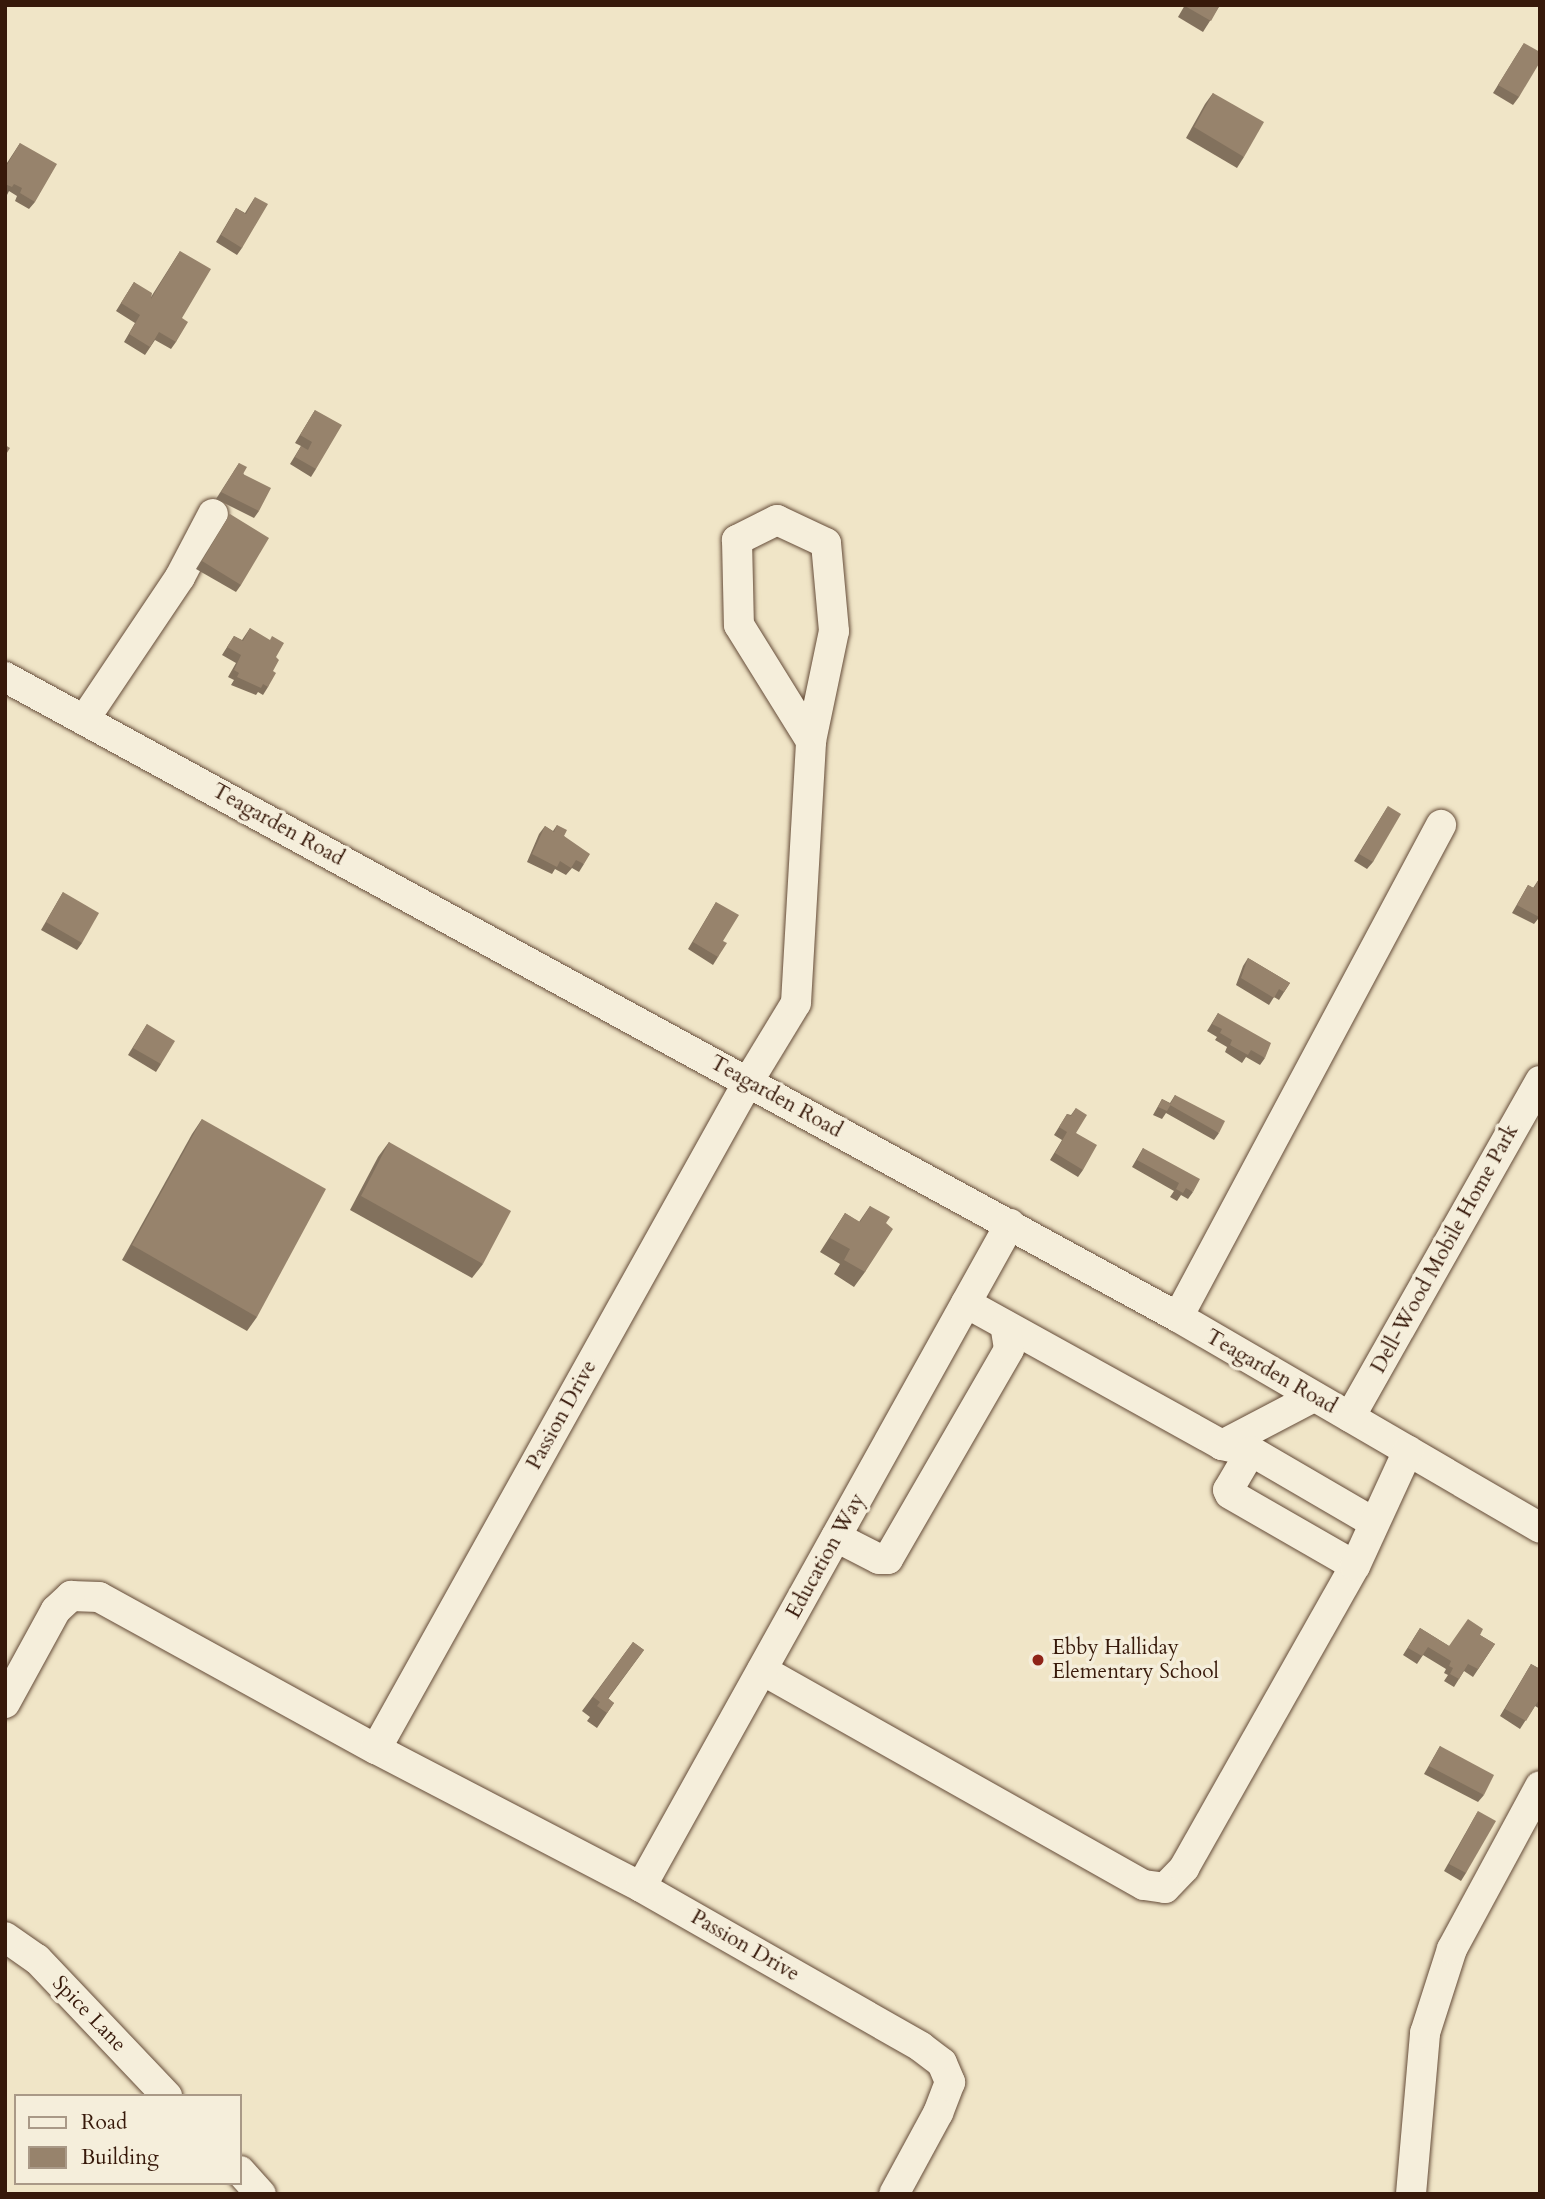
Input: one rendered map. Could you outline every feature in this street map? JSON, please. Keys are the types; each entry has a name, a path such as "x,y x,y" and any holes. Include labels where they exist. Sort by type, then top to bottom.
{"street":[{"path":"84,720 180,577 213,514"},
{"name":"Passion Drive","path":"376,1749 748,1082 796,1003 811,741 834,631 827,543 777,520 737,540 739,625 811,741"},
{"name":"Teagarden Road","path":"5,677 1178,1317 1540,1528"},
{"path":"1178,1317 1441,825"},
{"name":"Dell-Wood Mobile Home Park","path":"1350,1418 1540,1081"},
{"name":"Education Way","path":"641,1887 1010,1224"},
{"path":"966,1303 1222,1445 1251,1451 1373,1522"},
{"path":"836,1537 879,1559 888,1559 1009,1349 1006,1325"},
{"path":"1222,1445 1314,1397"},
{"path":"1251,1451 1228,1490 1230,1494 1355,1566"},
{"path":"762,1671 1144,1885 1165,1888 1184,1868 1355,1566 1408,1451"},
{"name":"Passion Drive","path":"5,1703 56,1610 71,1596 99,1597 376,1749 641,1887 921,2047 942,2063 950,2082 939,2113 894,2194"},
{"path":"1411,2194 1425,2032 1452,1950 1540,1786"},
{"name":"Spice Lane","path":"5,1937 37,1959 165,2094"},
{"path":"242,2173 261,2194"}],"building":[{"path":"1186,5 1220,5 1211,21"},
{"path":"1524,43 1540,52 1540,62 1519,97 1498,85"},
{"path":"1213,93 1264,122 1244,157 1194,127"},
{"path":"20,143 57,164 35,202 20,193 22,188 5,184 5,168"},
{"path":"255,197 268,204 242,248 221,235 236,208 246,214"},
{"path":"180,251 211,269 182,318 188,322 176,342 159,332 150,347 129,334 140,315 121,303 134,282 152,293 151,299"},
{"path":"315,410 342,425 316,469 295,457 301,446 308,450 312,442 300,435"},
{"path":"239,463 247,467 243,474 271,488 259,511 221,492"},
{"path":"230,514 269,538 241,585 202,561"},
{"path":"250,628 270,640 272,636 284,643 276,657 279,660 273,671 276,673 268,687 263,684 261,688 237,677 239,673 234,670 241,655 227,647 234,636 243,641"},
{"path":"1388,806 1401,814 1373,862 1359,854"},
{"path":"557,825 567,830 564,836 590,854 584,864 576,860 571,868 560,861 557,867 532,854 545,826 554,832"},
{"path":"1539,879 1539,917 1517,905 1528,885 1534,888"},
{"path":"63,892 99,913 82,943 46,922"},
{"path":"716,902 739,915 723,941 727,943 718,957 693,942"},
{"path":"1248,958 1290,983 1284,992 1279,989 1274,998 1241,978"},
{"path":"1218,1013 1271,1043 1265,1058 1251,1050 1248,1055 1230,1045 1232,1040 1220,1033 1222,1029 1212,1024"},
{"path":"147,1024 175,1041 161,1064 133,1048"},
{"path":"1175,1095 1225,1121 1219,1133 1170,1105"},
{"path":"1162,1099 1171,1104 1167,1111 1158,1107"},
{"path":"1076,1108 1087,1115 1076,1133 1097,1145 1083,1170 1055,1153 1067,1132 1059,1127 1067,1114 1071,1116"},
{"path":"202,1119 326,1189 257,1317 132,1245"},
{"path":"389,1142 511,1211 483,1264 361,1196"},
{"path":"1143,1148 1200,1179 1193,1192 1186,1188 1183,1193 1176,1189 1179,1183 1137,1160"},
{"path":"870,1206 890,1217 886,1223 893,1229 865,1272 844,1260 850,1249 830,1238 845,1213 860,1222"},
{"path":"1468,1619 1483,1629 1480,1635 1495,1644 1478,1669 1468,1664 1459,1679 1450,1674 1453,1668 1449,1666 1451,1661 1428,1647 1422,1656 1408,1648 1420,1628 1449,1646"},
{"path":"633,1642 644,1650 608,1698 614,1703 607,1713 597,1706 600,1702 593,1697"},
{"path":"1531,1664 1540,1669 1540,1698 1526,1721 1505,1709"},
{"path":"1440,1746 1494,1775 1484,1795 1429,1766"},
{"path":"1478,1811 1496,1821 1466,1873 1449,1864"}],"place":[{"name":"Ebby Halliday Elementary School","path":"1038,1660"}]}
